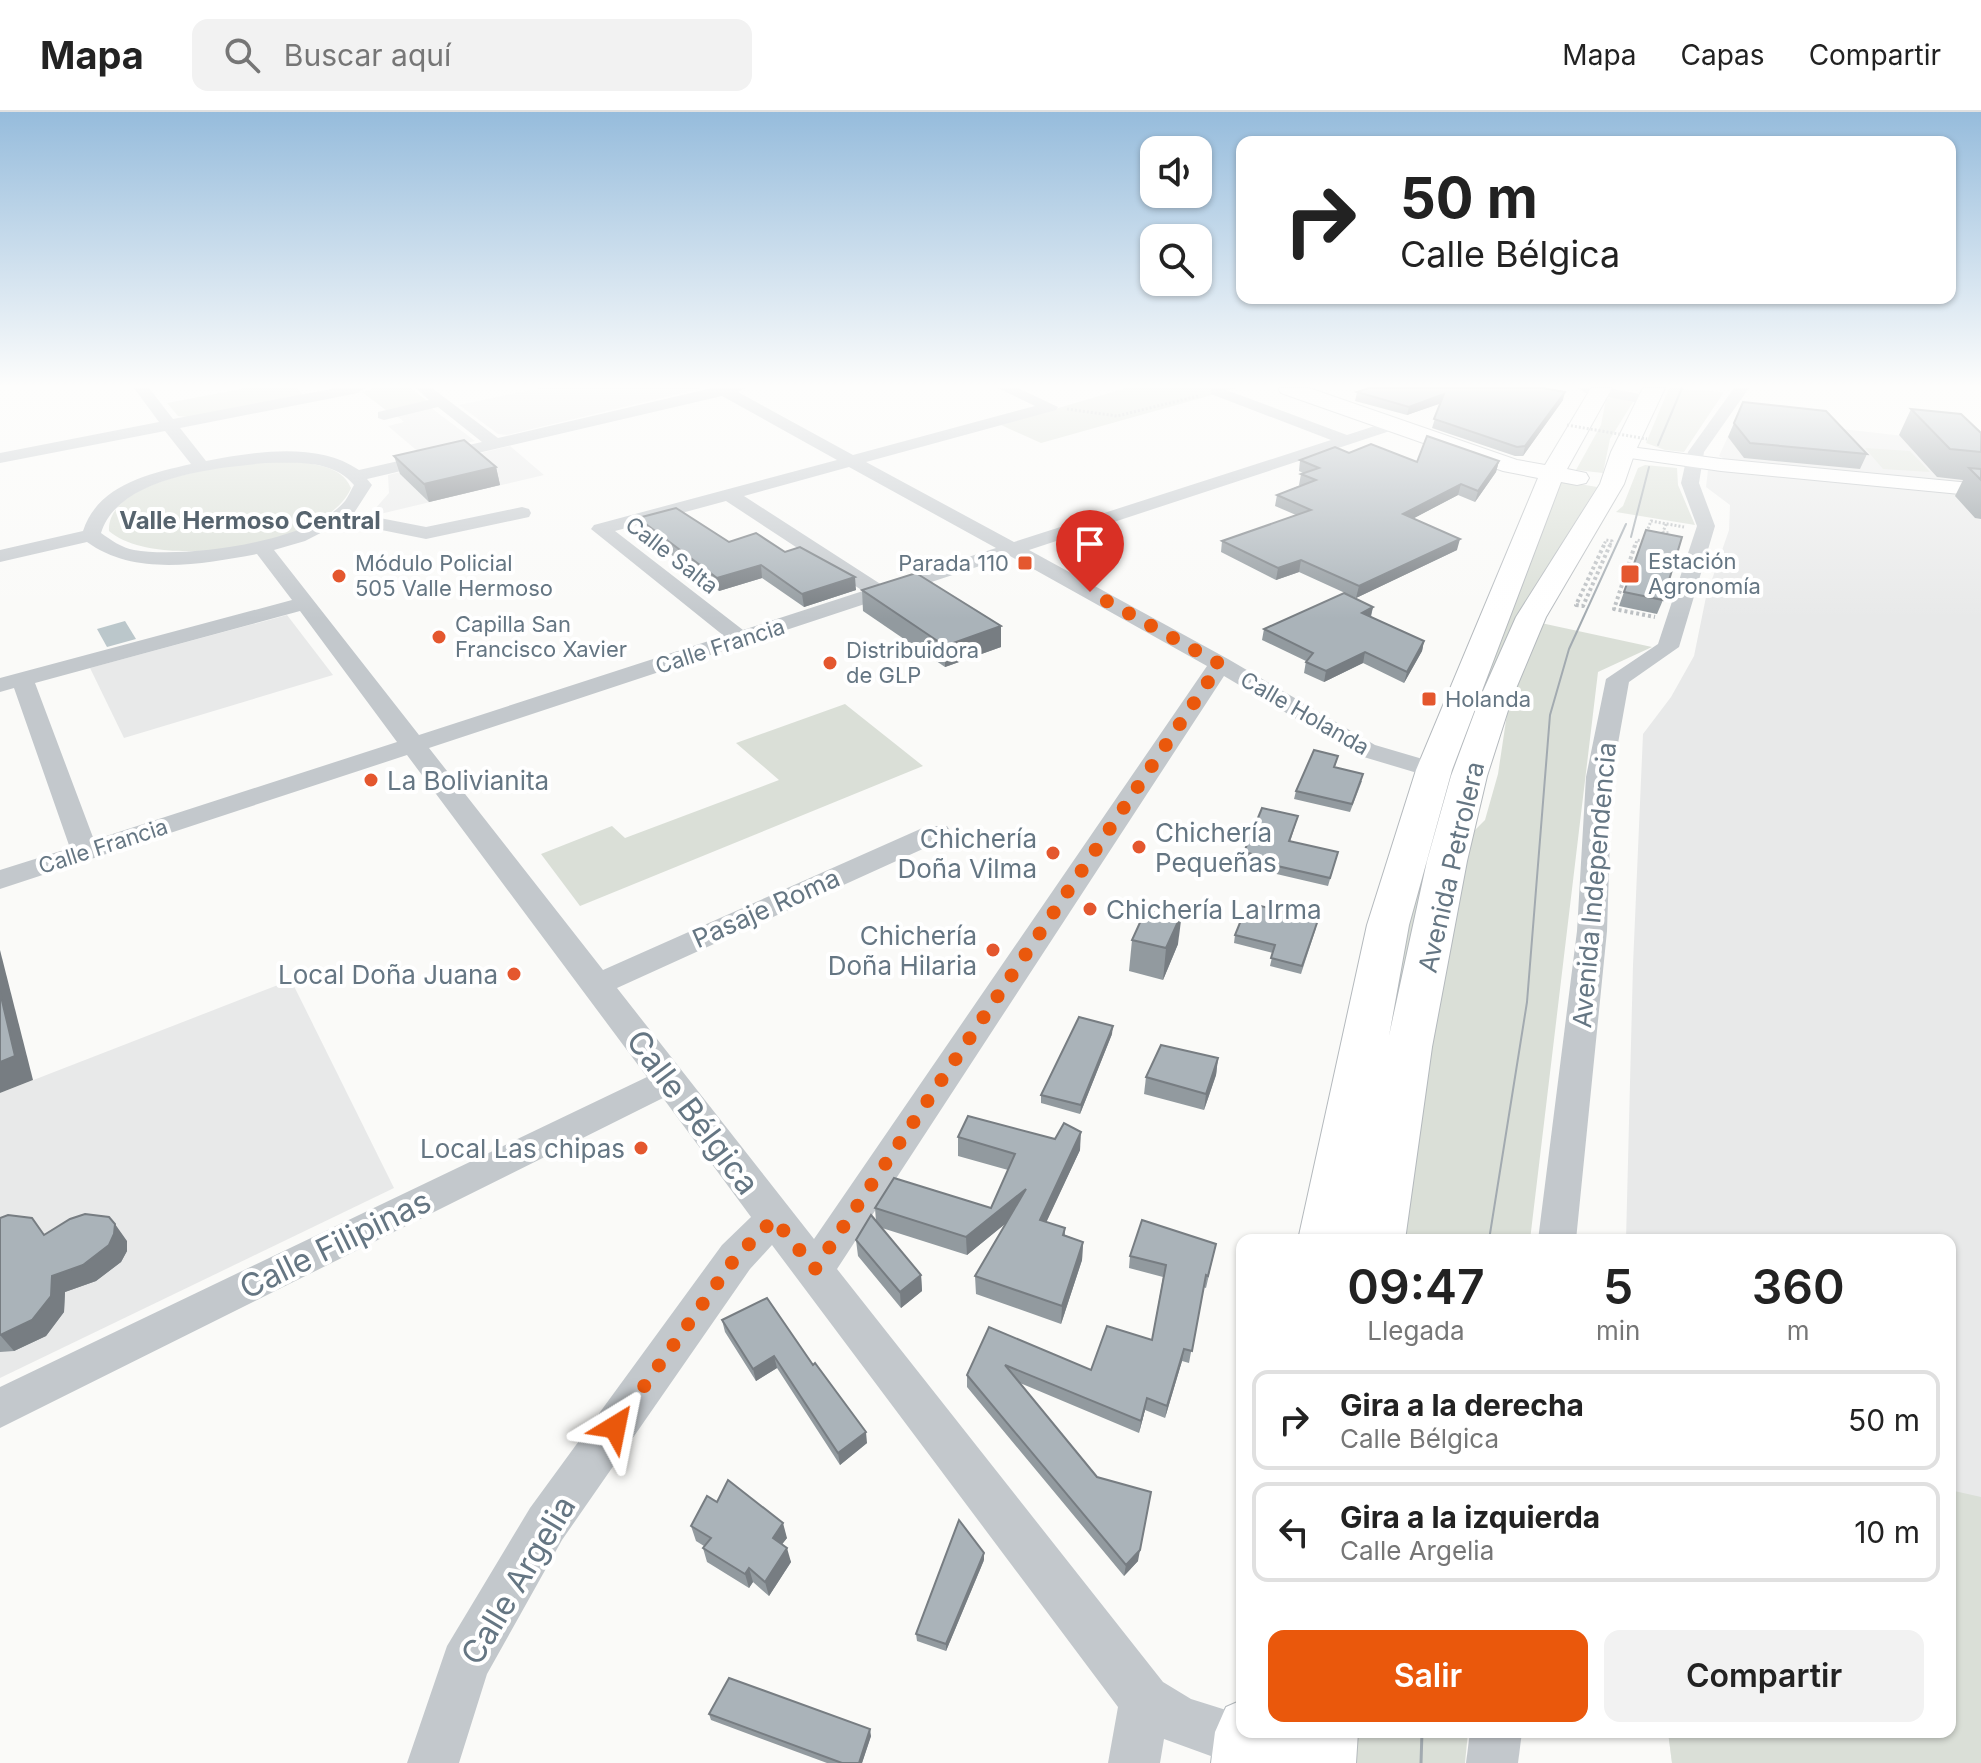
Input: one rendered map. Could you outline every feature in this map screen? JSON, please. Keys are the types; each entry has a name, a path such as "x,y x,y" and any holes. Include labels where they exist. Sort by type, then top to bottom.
{"highway":[{"path":"1509,465 1552,474 1617,468"},
{"name":"Avenida Petrolera","path":"1326,1234 1388,925 1434,770 1557,465"},
{"name":"Avenida Petrolera","path":"1379,1234 1409,1047 1447,861 1469,776 1496,698 1531,617 1618,465"},
{"path":"1319,1763 1321,1738"}],"main road":[{"path":"1617,468 1650,465"},
{"path":"1735,465 1981,490"}],"street":[{"path":"91,535 91,522 104,506 129,490 211,465"},
{"path":"91,535 108,549 135,556 191,558 262,547 295,537 340,516 361,494 363,485 357,476 343,467 331,465"},
{"path":"357,476 402,465"},
{"name":"Calle Salta","path":"741,639 601,529 837,465"},
{"name":"Calle Holanda","path":"859,465 1220,664 1366,750 1434,770"},
{"name":"Calle Francia","path":"0,880 1269,465"},
{"name":"Avenida Independencia","path":"1558,1234 1592,931 1599,777 1618,679 1668,647 1691,550 1706,526 1690,483 1694,465"},
{"path":"730,495 880,593"},
{"path":"340,516 426,533 522,513"},
{"path":"0,556 91,535"},
{"name":"Calle Bélgica","path":"262,547 1145,1700 1179,1720 1250,1746"},
{"path":"85,852 11,682 306,603"},
{"path":"815,1269 1220,664"},
{"name":"Pasaje Roma","path":"596,985 937,832"},
{"name":"Calle Filipinas","path":"0,1408 670,1080"},
{"name":"Calle Argelia","path":"433,1763 465,1664 546,1524 736,1257 774,1219"},
{"path":"1134,1763 1145,1700"},
{"path":"1492,1763 1495,1738"}],"path":[{"path":"1644,541 1651,521 1689,528 1691,550 1637,540 1614,609 1676,621"},
{"path":"1664,545 1669,533 1663,532 1666,524"},
{"path":"1606,540 1612,541 1583,606 1576,605 1606,540"}],"shaded area":[{"path":"236,465 315,465 340,474 351,488 336,508 310,525 276,538 238,547 199,551 163,550 132,543 109,531 114,512 130,497 182,475"},
{"path":"430,465 532,465 544,475 380,514 374,510 389,493 388,475"},
{"path":"1579,465 1605,465 1603,473 1576,470"},
{"path":"1645,465 1677,468 1678,485 1695,525 1616,512 1623,506 1638,468"},
{"path":"1777,465 1966,465 1981,485"},
{"path":"1880,465 1923,465 1930,472 1883,469"},
{"path":"1708,470 1981,496 1981,1763 1672,1763 1669,1738 1956,1738 1956,1234 1626,1234 1643,734 1671,697 1694,656 1706,597 1729,530 1730,505 1706,487"},
{"path":"1562,481 1597,487 1531,593 1346,1234 1404,943 1445,781 1557,486"},
{"path":"287,615 333,675 124,738 90,668"},
{"path":"125,621 136,639 107,647 97,629"},
{"path":"1541,623 1652,647 1598,672 1531,1234 1405,1234 1436,999 1468,837 1485,820 1498,774 1507,714"},
{"path":"845,704 923,766 580,906 541,854 612,826 625,838 779,780 736,743"},
{"path":"291,980 394,1188 0,1378 0,1093"},
{"path":"1956,1491 1981,1497 1981,1763 1672,1763 1669,1738 1956,1738"},
{"path":"1355,1738 1467,1738 1465,1763 1353,1763"}],"building":[{"path":"404,465 496,467 424,484"},
{"path":"1312,465 1496,465 1478,491 1461,484 1403,514 1460,539 1359,586 1301,560 1278,568 1222,541 1311,510 1277,495 1316,480 1301,474 1319,468"},
{"path":"1969,468 1981,469 1981,480"},
{"path":"676,508 729,542 756,533 785,552 800,547 855,577 802,594 761,565 717,578 638,518"},
{"name":"Estación Agronomía","path":"1646,530 1682,537 1663,600 1624,592"},
{"path":"916,573 1001,626 945,646 862,590"},
{"path":"1344,593 1373,607 1362,613 1424,641 1407,672 1365,652 1326,671 1306,662 1313,653 1264,629"},
{"path":"1314,750 1338,756 1334,767 1363,774 1352,804 1296,791"},
{"path":"1262,808 1298,816 1289,841 1338,852 1330,878 1264,863 1267,858 1244,852"},
{"path":"1248,903 1318,920 1302,966 1271,958 1275,945 1235,935"},
{"path":"1148,905 1182,913 1166,948 1132,940"},
{"path":"0,992 15,1056 0,1062"},
{"path":"1079,1017 1113,1026 1081,1105 1041,1095"},
{"path":"1161,1045 1218,1058 1206,1094 1146,1077"},
{"path":"968,1116 1055,1139 1064,1123 1081,1132 1040,1220 1065,1228 1063,1235 1083,1242 1062,1306 975,1276 1026,1189 966,1237 875,1208 894,1178 991,1208 1015,1154 958,1137"},
{"path":"85,1214 109,1217 115,1224 109,1245 83,1265 52,1276 51,1296 32,1320 0,1335 0,1218 8,1215 32,1218 44,1235"},
{"path":"871,1215 921,1275 900,1292 856,1240"},
{"path":"1142,1220 1216,1244 1206,1275 1192,1351 1184,1349 1167,1406 1147,1398 1141,1421 1005,1365 1097,1477 1151,1492 1140,1550 1126,1565 967,1375 989,1327 1091,1370 1107,1326 1152,1340 1166,1265 1130,1256"},
{"path":"767,1298 813,1365 815,1363 866,1432 838,1453 774,1356 753,1369 722,1320"},
{"path":"728,1480 783,1523 773,1538 787,1548 765,1582 749,1568 745,1574 703,1548 711,1538 691,1526 707,1496 717,1502"},
{"path":"959,1520 984,1553 946,1644 916,1634"},
{"path":"729,1678 870,1729 859,1763 842,1763 709,1714"}],"tram line":[{"path":"1631,537 1649,467"},
{"path":"1490,1234 1527,1002 1550,715 1569,649 1626,524"},
{"path":"1421,1763 1422,1738"}],"place":[{"name":"Parada 110","path":"1025,563"},
{"name":"Estación Agronomía","path":"1630,574"},
{"name":"Módulo Policial 505 Valle Hermoso","path":"339,576"},
{"name":"Capilla San Francisco Xavier","path":"439,637"},
{"name":"Distribuidora de GLP","path":"830,663"},
{"name":"Holanda","path":"1429,699"},
{"name":"La Bolivianita","path":"371,780"},
{"name":"Chichería Pequeñas","path":"1139,847"},
{"name":"Chichería Doña Vilma","path":"1053,853"},
{"name":"Chichería La Irma","path":"1090,909"},
{"name":"Chichería Doña Hilaria","path":"993,950"},
{"name":"Local Doña Juana","path":"514,974"},
{"name":"Local Las chipas","path":"641,1148"}],"district":[{"name":"Valle Hermoso Central","path":"250,520"}],"route":[{"path":"615,1427 736,1257 774,1219 815,1269 1220,664 1090,592"}]}
